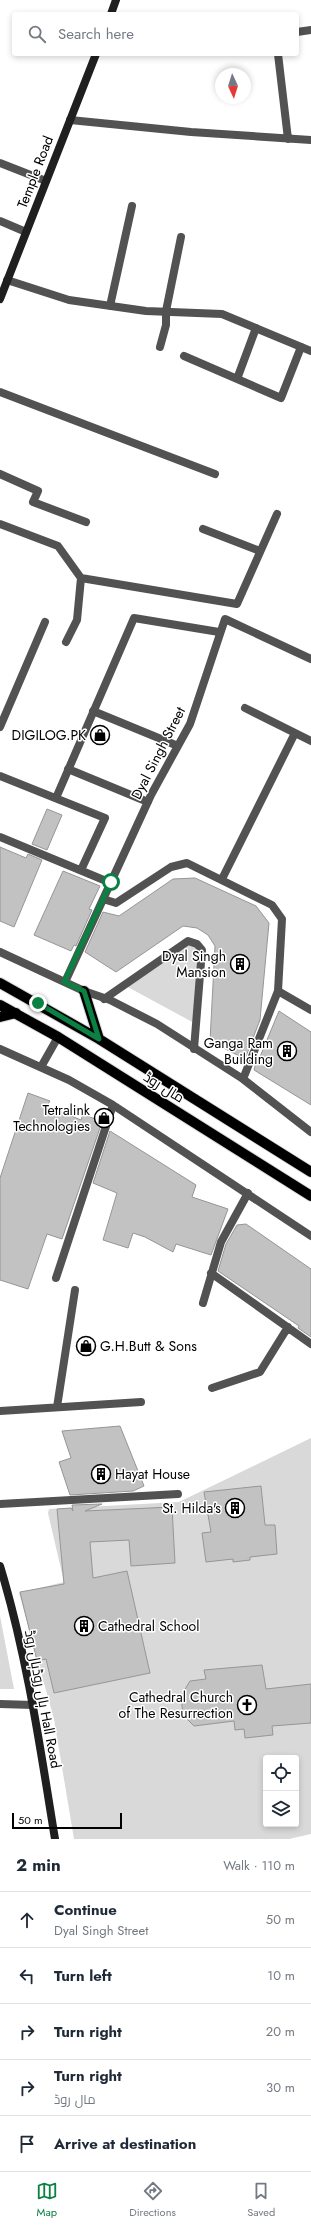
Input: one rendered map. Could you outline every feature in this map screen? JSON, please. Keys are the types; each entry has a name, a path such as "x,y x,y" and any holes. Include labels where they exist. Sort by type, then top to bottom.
{"main road":[{"name":"مال روڈ","path":"0,983 99,1039 311,1172"},
{"path":"84,991 99,1039"},
{"name":"مال روڈ","path":"0,1005 58,1037 311,1196"},
{"path":"0,1017 16,1013"}],"street":[{"path":"112,12 116,0"},
{"path":"299,32 311,30"},
{"name":"Temple Road","path":"0,299 95,56"},
{"path":"278,56 288,138"},
{"path":"70,120 191,132 311,140"},
{"path":"0,163 46,181"},
{"path":"110,306 132,206"},
{"path":"0,222 26,232"},
{"path":"160,347 166,326 166,311 181,237"},
{"path":"7,280 69,300 146,310 222,314 311,351"},
{"path":"237,379 256,328"},
{"path":"184,356 281,398 301,347"},
{"path":"0,392 215,474"},
{"path":"0,474 38,491 33,502 86,522"},
{"path":"81,578 237,604 277,514"},
{"path":"0,524 58,546 81,578 77,620 66,642"},
{"path":"202,529 260,551"},
{"path":"56,798 134,618 219,632"},
{"name":"Dyal Singh Street","path":"64,982 148,802 190,724 219,632 225,619 311,659"},
{"path":"0,727 44,622"},
{"path":"245,708 311,740"},
{"path":"93,711 178,746"},
{"path":"222,879 295,733"},
{"path":"68,769 148,802"},
{"path":"0,776 105,818 81,870"},
{"path":"0,838 111,882"},
{"path":"103,899 116,903 171,867 188,863 272,905 282,919 278,991 243,1079"},
{"path":"104,998 188,941 197,944 202,950 194,1049"},
{"path":"0,952 84,991 104,998 157,1024 243,1079 311,1132"},
{"path":"278,991 311,1010"},
{"path":"41,1067 58,1037"},
{"path":"0,1049 69,1080 113,1105 311,1236"},
{"path":"56,1278 113,1105"},
{"path":"203,1303 221,1242 248,1193"},
{"path":"211,1273 311,1344"},
{"path":"57,1408 75,1290"},
{"path":"212,1388 260,1372 288,1327"},
{"path":"0,1411 141,1402"},
{"path":"0,1504 178,1494"},
{"name":"ہال روڈہال روڈ Hall Road","path":"0,1566 8,1594 33,1705 56,1839"},
{"path":"0,1704 33,1705"}],"shaded area":[{"path":"188,941 202,950 196,1024 124,985"},
{"name":"Cathedral Church of The Resurrection","path":"311,1438 311,1834 289,1839 74,1839 54,1719 19,1593 64,1582 48,1513 49,1509 179,1502"},
{"path":"0,1616 14,1689 0,1689"}],"building":[{"path":"47,809 62,815 47,850 32,844"},
{"path":"0,847 26,858 28,854 42,860 14,927 0,921"},
{"path":"63,871 100,886 89,909 92,910 76,946 74,945 71,951 34,935"},
{"name":"Dyal Singh Mansion","path":"195,878 256,906 269,923 260,1020 245,1059 210,1041 215,946 208,935 197,928 183,926 116,972 85,952 103,912 119,916 173,879"},
{"name":"Ganga Ram Building","path":"279,1011 311,1032 311,1105 254,1070 257,1058 257,1064"},
{"path":"28,1093 50,1101 47,1106 81,1120 83,1114 102,1122 62,1239 47,1234 28,1289 0,1280 0,1178"},
{"path":"110,1131 196,1185 192,1197 228,1209 211,1255 176,1244 173,1252 145,1237 133,1233 128,1248 103,1240 117,1193 93,1183"},
{"path":"246,1224 311,1269 311,1337 298,1328 299,1326 218,1271 226,1244 237,1225"},
{"name":"Hayat House","path":"120,1426 144,1486 133,1491 70,1495 59,1462 71,1458 62,1431"},
{"name":"St. Hilda's","path":"261,1486 265,1525 275,1525 277,1554 250,1557 250,1560 233,1562 233,1559 206,1562 202,1533 211,1532 204,1492"},
{"name":"Cathedral School","path":"102,1504 85,1511 172,1507 175,1563 131,1566 129,1540 90,1542 93,1578 127,1571 150,1673 54,1693 46,1659 37,1661 20,1592 64,1584 57,1509 71,1508 73,1511 72,1505"},
{"name":"Cathedral Church of The Resurrection","path":"262,1665 266,1689 311,1684 311,1723 272,1726 273,1735 245,1738 244,1729 235,1730 234,1721 194,1726 183,1715 181,1696 190,1681 206,1679 204,1670"}],"place":[{"name":"DIGILOG.PK","path":"100,735"},
{"name":"Dyal Singh Mansion","path":"240,964"},
{"name":"Ganga Ram Building","path":"287,1051"},
{"name":"Tetralink Technologies","path":"104,1118"},
{"name":"G.H.Butt & Sons","path":"86,1346"},
{"name":"Hayat House","path":"101,1474"},
{"name":"St. Hilda's","path":"235,1508"},
{"name":"Cathedral School","path":"84,1626"},
{"name":"Cathedral Church of The Resurrection","path":"247,1705"}],"route":[{"path":"38,1003 99,1039 84,991 64,982 111,882"}]}
